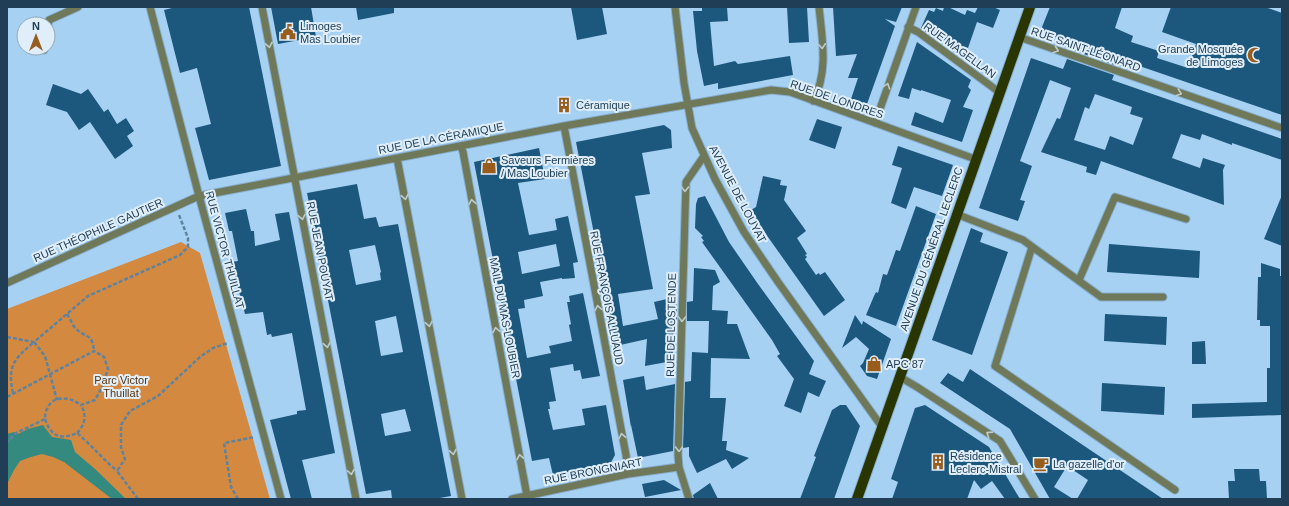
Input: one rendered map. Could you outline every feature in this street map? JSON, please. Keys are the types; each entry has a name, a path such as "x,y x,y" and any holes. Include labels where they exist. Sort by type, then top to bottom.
{"main road":[{"name":"AVENUE DU GÉNÉRAL LECLERC","path":"856,499 1030,7"}],"street":[{"path":"56,17 78,7"},
{"name":"RUE VICTOR THUILLAT","path":"150,7 199,196 281,499"},
{"name":"RUE JEAN POUYAT","path":"262,7 356,499"},
{"name":"AVENUE DE LOUYAT","path":"675,7 684,83 692,128 715,179 744,232 882,427"},
{"path":"813,101 819,91 824,64 819,7"},
{"path":"875,123 916,7"},
{"name":"RUE MAGELLAN","path":"908,27 918,32 999,92"},
{"name":"RUE SAINT-LÉONARD","path":"1019,37 1282,128"},
{"name":"RUE DE LONDRES","path":"688,104 771,90 790,92 975,159"},
{"name":"RUE DE LA CÉRAMIQUE","path":"199,196 564,126 688,104"},
{"name":"RUE FRANÇOIS ALLUAUD","path":"564,126 626,455 628,474"},
{"name":"MAIL DU MAS-LOUBIER","path":"460,146 464,160 527,496"},
{"name":"RUE DE LOSTENDE","path":"689,499 679,467 686,182 704,156"},
{"path":"397,158 462,499"},
{"name":"RUE THÉOPHILE GAUTIER","path":"7,283 199,196"},
{"path":"1078,280 1115,197 1186,219"},
{"path":"956,214 1023,240 1101,297 1163,297"},
{"path":"1032,247 995,366 1175,490"},
{"path":"900,377 1000,441 1035,499"},
{"name":"RUE BRONGNIART","path":"512,499 628,474 679,467"}],"path":[{"path":"13,393 10,370 20,353 88,296 180,255 188,247 188,238 175,207"},
{"path":"67,314 74,326 82,333 90,336 93,342 94,350"},
{"path":"7,337 34,342 45,356 57,400"},
{"path":"117,471 125,460 122,447 121,425 130,411 158,396 200,357 213,348 238,339"},
{"path":"7,398 13,393 94,350"},
{"path":"80,405 95,400 102,387 108,369 104,356 94,350"},
{"path":"61,398 73,400 83,409 85,419 82,428 77,433 67,437 55,435 48,428 45,420 46,410 52,402 57,400 61,398"},
{"path":"7,442 16,433 45,420"},
{"path":"77,433 93,447 101,458 117,471 138,499"},
{"path":"238,499 231,487 224,443 264,436"}],"green space":[{"name":"Parc Victor Thuillat","path":"181,242 200,253 270,499 7,499 7,309"}],"shaded area":[{"path":"43,425 52,437 71,440 75,452 126,499 112,499 64,462 42,454 20,461 7,484 7,434 14,432 18,434 28,429"}],"building":[{"path":"176,7 249,7 281,166 209,180 195,128 211,124 197,68 180,73 164,10"},
{"path":"271,7 311,7 316,37 278,44"},
{"path":"356,7 394,7 394,13 358,20"},
{"path":"571,7 602,7 607,34 577,40"},
{"path":"702,7 727,7 728,21 710,22 714,66 735,61 738,64 790,56 793,75 718,89 718,83 704,86 697,51 693,11 702,11"},
{"path":"787,7 807,7 809,42 789,43"},
{"path":"833,7 902,7 896,22 885,19 895,26 867,104 851,99 858,78 848,78 857,54 836,56"},
{"path":"944,7 948,7 965,15 967,10 975,13 978,7 993,7 1000,10 993,28 977,22 968,48 930,35 921,28 929,10 934,12 936,8 943,11"},
{"path":"1050,7 1122,7 1115,28 1133,36 1131,42 1159,51 1157,58 1188,68 1196,44 1162,32 1171,7 1265,7 1282,13 1282,115 1119,59 1117,66 1070,49 1073,43 1046,34 1042,27"},
{"path":"917,42 971,80 968,87 971,90 963,107 973,110 962,142 911,125 915,112 943,123 951,100 912,88 909,99 898,96"},
{"path":"1031,58 1063,69 1067,59 1114,75 1112,80 1282,139 1282,160 1202,134 1200,140 1181,134 1172,158 1200,168 1203,158 1225,165 1223,170 1224,205 1101,161 1096,175 1086,172 1087,167 1041,152 1057,118 1060,119 1071,88 1050,80 1020,161 1032,166 1020,200 1025,201 1018,221 979,208","holes":["1095,94 1132,107 1130,114 1143,118 1133,145 1110,136 1105,150 1074,140 1085,107 1089,109"]},
{"path":"53,84 81,94 88,89 104,112 108,109 117,124 126,118 134,131 127,136 133,146 115,159 90,122 79,130 67,112 46,105"},
{"path":"817,119 842,127 835,149 809,140"},
{"path":"664,125 671,130 672,148 642,153 650,194 635,196 653,289 618,294 623,326 658,319 654,302 667,299 668,306 677,304 677,321 674,321 673,357 667,357 667,362 645,366 647,339 616,346 576,142"},
{"path":"898,146 953,165 942,196 914,187 906,209 891,203 902,168 892,165"},
{"path":"539,148 545,179 518,183 529,235 557,230 555,219 568,216 578,262 573,263 575,278 562,278 540,282 543,296 524,300 525,308 518,309 527,358 551,353 549,346 572,341 567,302 570,302 569,296 583,293 600,376 582,379 580,370 574,371 573,364 550,368 556,401 549,402 550,409 548,409 553,430 585,425 582,409 606,405 615,455 610,464 553,475 549,458 532,461 474,162","holes":["556,244 560,266 522,274 518,252"]},
{"path":"763,176 781,180 780,185 787,186 784,200 806,231 797,238 807,254 805,255 807,257 805,259 816,275 819,273 820,275 825,272 845,300 824,316 768,237 751,210 756,207"},
{"path":"357,184 364,219 376,217 379,227 398,224 451,496 434,499 392,499 391,490 366,494 307,193","holes":["375,245 381,272 381,280 356,285 349,250","396,316 403,352 381,356 375,321","405,409 411,431 385,436 381,414"]},
{"path":"1282,195 1282,246 1264,239"},
{"path":"705,196 729,242 814,361 809,374 826,381 819,397 808,392 801,413 784,406 794,379 777,356 780,354 772,340 702,242 704,241 701,237 703,236 695,228 696,204 698,198"},
{"path":"916,206 936,214 896,326 866,315 876,292 878,293 883,274 887,275 896,250 900,251"},
{"path":"246,209 251,231 254,231 255,246 280,240 275,214 289,212 335,453 302,460 312,499 291,499 270,420 297,414 297,411 306,410 292,333 272,337 271,334 267,335 263,312 245,314 231,262 238,261 232,231 229,231 225,213"},
{"path":"971,228 983,233 980,242 1008,252 972,355 932,340"},
{"path":"1109,244 1200,251 1199,278 1107,272"},
{"path":"1261,263 1280,269 1281,276 1282,415 1192,418 1192,404 1267,402 1267,368 1270,368 1270,326 1260,326 1260,320 1257,320 1258,277 1261,277"},
{"path":"694,268 715,270 720,282 713,286 712,310 728,311 727,324 737,324 750,359 711,358 710,398 726,398 722,441 727,441 726,450 749,458 732,469 726,459 697,473 689,456 689,447 683,448 685,382 691,381 692,352 708,353 709,321 687,321 687,302 693,301"},
{"path":"1105,314 1167,317 1166,345 1104,341"},
{"path":"855,315 862,325 863,321 891,339 877,379 867,376 860,366 863,363 869,349 856,337 842,348"},
{"path":"1205,341 1206,364 1192,364 1192,342"},
{"path":"970,369 1163,499 1077,499 1088,480 1067,466 1054,487 1073,499 1050,499 1010,429 940,383 948,373 963,382"},
{"path":"644,376 646,390 675,384 673,451 638,458 623,380"},
{"path":"1102,383 1165,387 1164,415 1101,411"},
{"path":"840,405 846,405 860,426 834,499 800,499 816,457 814,456 832,410"},
{"name":"Résidence Leclerc-Mistral","path":"925,405 989,447 1020,499 1005,499 992,481 981,489 974,480 967,499 892,499 898,482 891,479 915,408"},
{"path":"1234,469 1259,469 1260,481 1266,481 1267,499 1229,499 1228,481 1235,481"},
{"path":"664,480 681,490 645,497 642,484"},
{"path":"710,483 718,499 694,499 693,495"}],"place":[{"name":"Limoges Mas Loubier","path":"288,32"},
{"name":"Grande Mosquée de Limoges","path":"1255,55"},
{"name":"Céramique","path":"564,105"},
{"name":"Saveurs Fermières / Mas Loubier","path":"489,166"},
{"name":"APC 87","path":"874,364"},
{"name":"Résidence Leclerc-Mistral","path":"938,462"},
{"name":"La gazelle d'or","path":"1041,464"}]}
